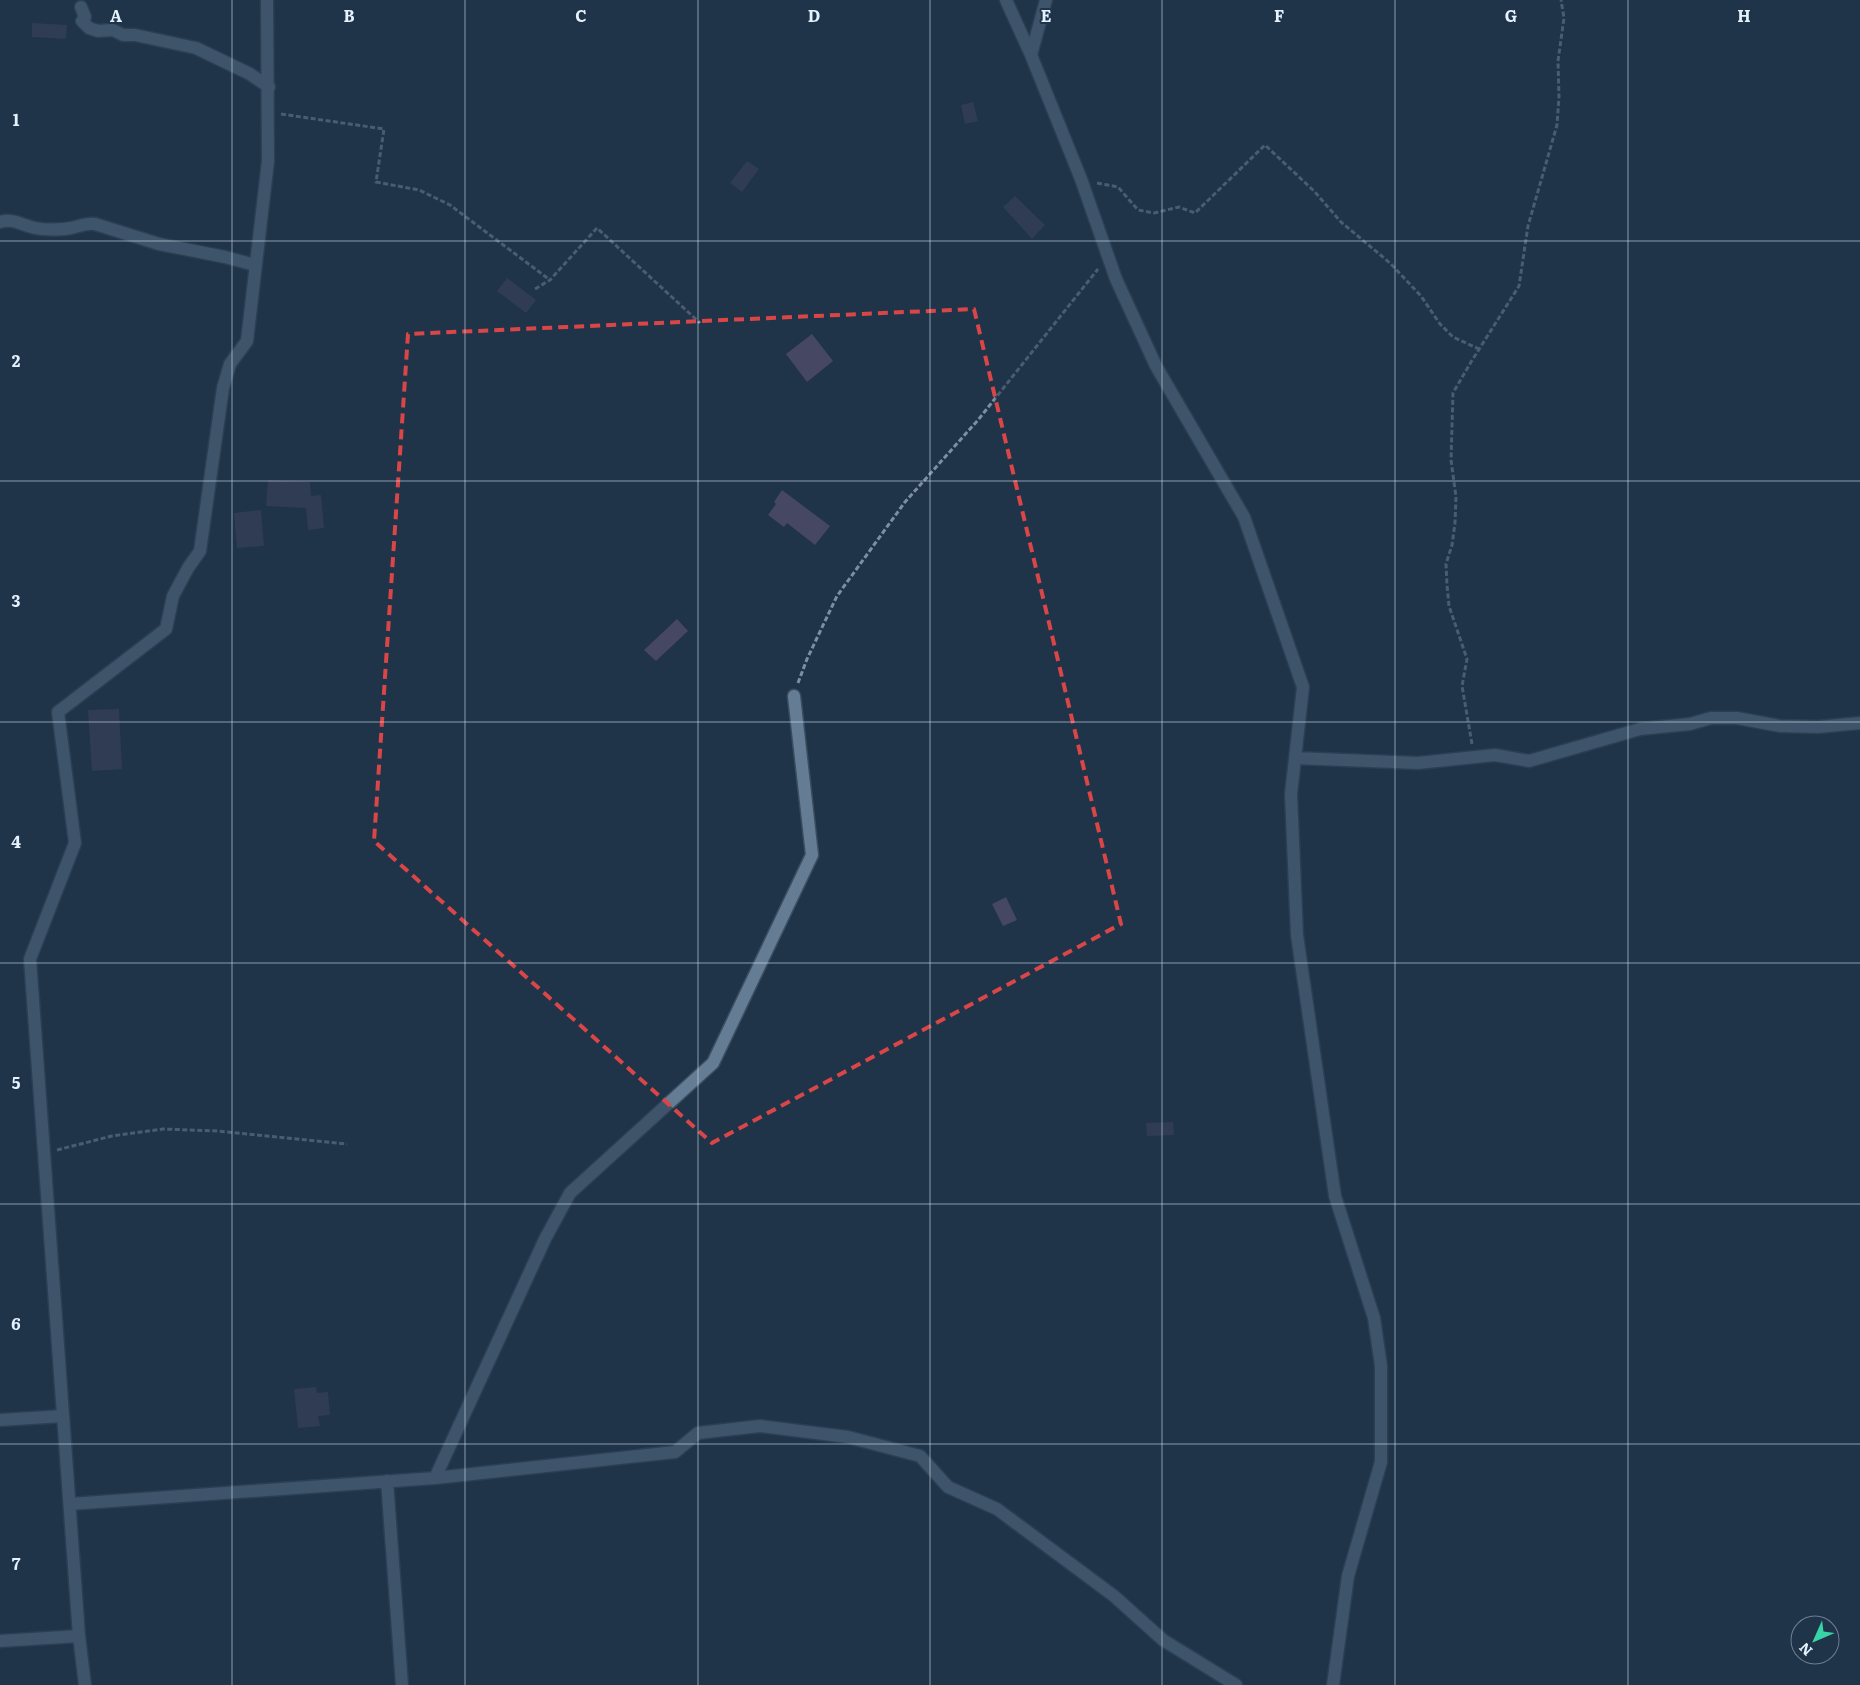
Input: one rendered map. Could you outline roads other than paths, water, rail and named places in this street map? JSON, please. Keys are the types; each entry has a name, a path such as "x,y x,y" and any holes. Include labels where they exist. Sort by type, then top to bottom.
{"street":[{"path":"85,1685 79,1636 30,959 75,843 58,712 166,629 174,596 188,568 200,551 223,388 230,364 247,341 268,161 267,0"},
{"path":"1006,0 1031,55 1081,179 1116,279 1156,366 1244,517 1303,687 1291,794 1297,935 1335,1196 1374,1318 1381,1366 1381,1462 1348,1576 1333,1685"},
{"path":"1031,55 1046,0"},
{"path":"81,7 84,17 82,21 89,28 98,31 113,30 123,35 135,35 162,42 188,45 224,60 269,87"},
{"path":"0,222 7,220 18,221 34,228 54,229 94,224 159,244 225,256 256,265"},
{"path":"436,1478 546,1239 570,1192 713,1063 812,856 794,696"},
{"path":"1295,758 1418,762 1495,754 1529,761 1640,729 1690,724 1711,718 1737,718 1780,726 1818,727 1860,723"},
{"path":"0,1420 63,1416"},
{"path":"70,1504 436,1478 675,1452 698,1433 760,1426 848,1437 920,1456 948,1487 997,1509 1114,1596 1163,1640 1236,1685"},
{"path":"387,1481 402,1685"},
{"path":"0,1641 79,1636"}]}
